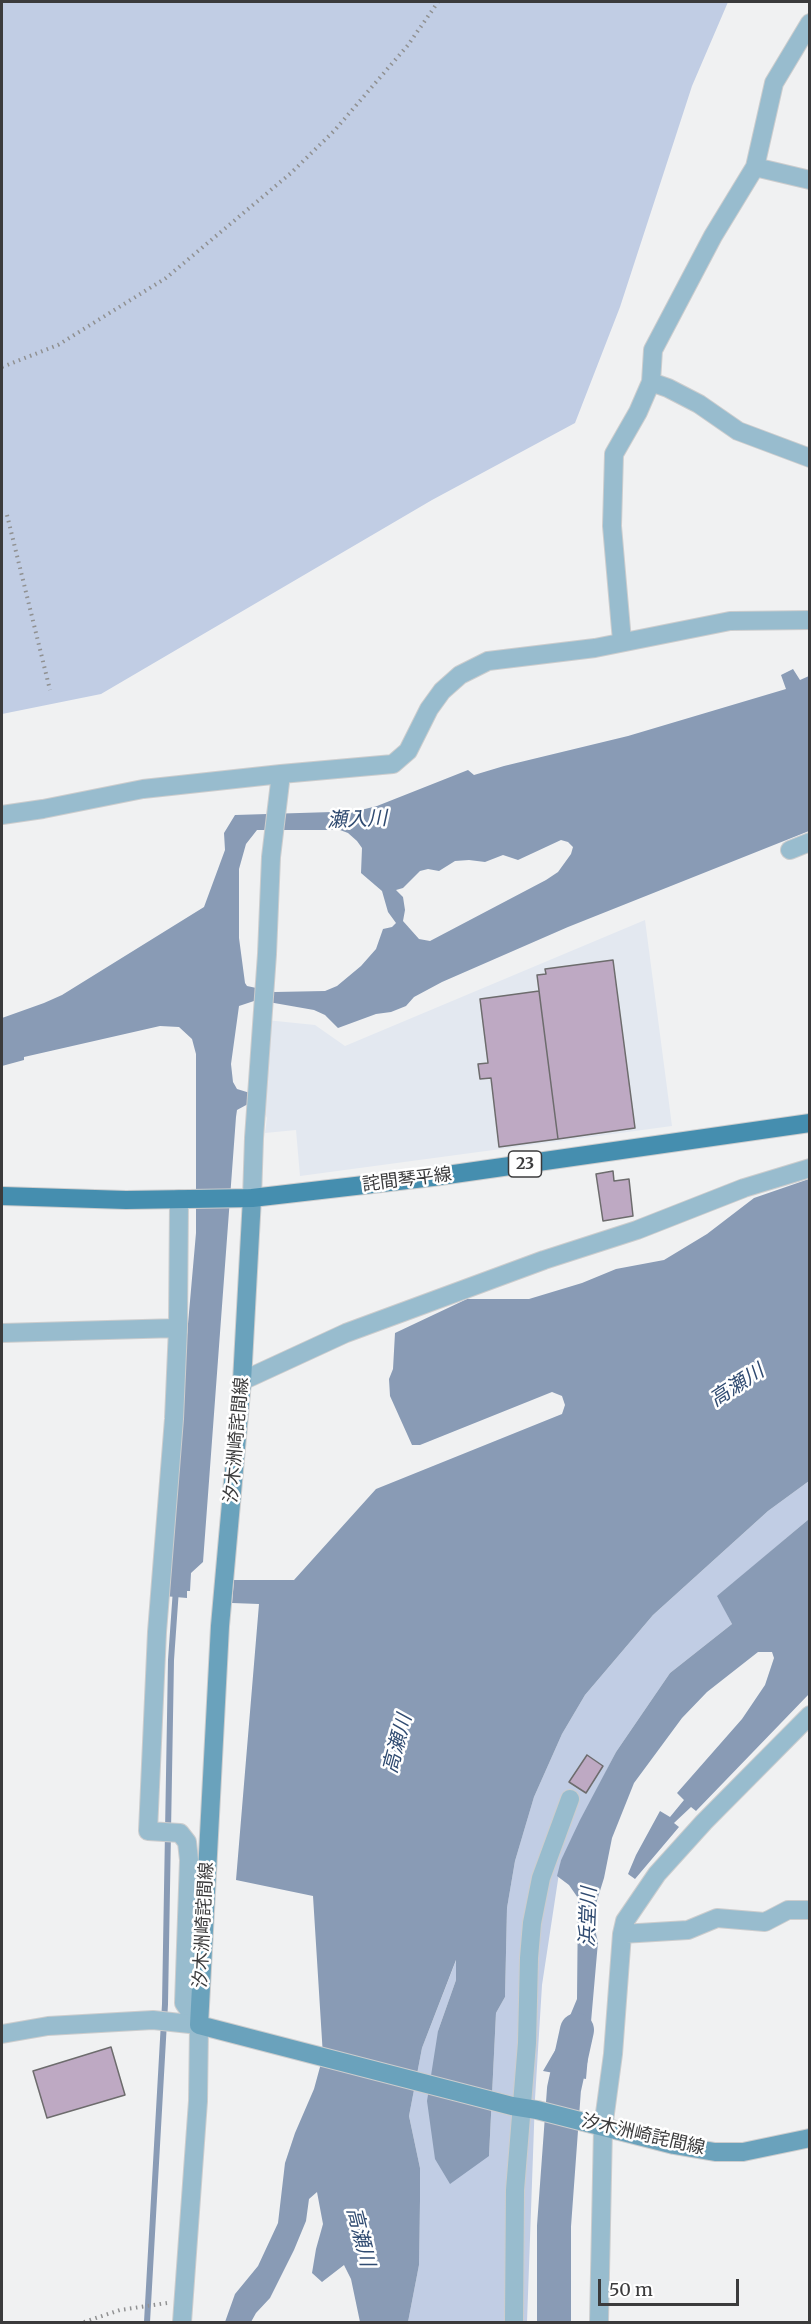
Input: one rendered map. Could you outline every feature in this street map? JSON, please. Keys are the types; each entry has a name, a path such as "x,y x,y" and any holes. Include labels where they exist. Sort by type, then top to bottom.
{"main road":[{"name":"詫間琴平線","path":"2,1196 126,1200 246,1198 433,1177 810,1123"},
{"name":"汐木洲崎詫間線","path":"246,1198 242,1381 220,1626 202,2025 674,2145 715,2152 743,2152 810,2138"}],"street":[{"path":"622,641 612,526 614,454 638,412 651,382 654,350 713,236 755,167 774,83 810,23"},
{"path":"755,167 810,180"},
{"path":"651,382 699,404 738,432 810,458"},
{"path":"2,815 143,789 393,764 408,751 429,709 442,691 460,675 488,662 595,648 730,621 810,620"},
{"path":"246,1198 267,954 271,857 281,774"},
{"path":"790,850 810,842"},
{"path":"242,1381 346,1333 544,1260 637,1230 744,1188 810,1168"},
{"path":"182,2322 202,2025 183,2003 189,1860 186,1842 180,1833 148,1831 157,1632 174,1419 185,1199"},
{"path":"2,1333 178,1328"},
{"path":"599,2322 603,2128 613,2054 622,1934 625,1921 657,1874 704,1822 810,1715"},
{"path":"514,2322 515,2190 524,2107 532,1923 546,1862 570,1799"},
{"path":"622,1934 688,1930 717,1918 765,1922 788,1910 810,1910"},
{"path":"2,2034 48,2026 153,2020 202,2025"}],"path":[{"path":"2,367 57,345 166,278 291,173 334,131 408,45 438,2"},
{"path":"7,515 50,690"},
{"path":"84,2322 120,2310 160,2304"}],"shaded area":[{"path":"2,2 728,2 692,86 620,307 575,423 432,500 101,694 2,714"},
{"path":"645,920 672,1126 300,1176 296,1130 265,1133 267,1118 261,1107 266,1020 315,1025 345,1046"},
{"path":"809,1481 809,1519 718,1596 732,1624 670,1673 616,1752 561,1860 542,1985 535,2099 527,2322 408,2322 419,2265 420,2168 409,2116 422,2048 457,1958 456,1980 438,2031 489,2156 496,2013 505,1997 507,1908 515,1861 534,1797 562,1734 585,1695 653,1615 768,1511"}],"water":[{"name":"瀬入川","path":"793,669 800,680 809,676 809,831 568,927 442,982 414,997 406,1006 391,1012 376,1014 338,1028 325,1015 314,1010 257,1000 239,1006 231,1064 233,1082 237,1089 250,1093 248,1104 237,1110 236,1117 203,1562 191,1573 190,1591 187,1591 187,1598 164,1596 196,1233 196,1054 192,1039 179,1027 160,1026 24,1057 24,1060 2,1066 2,1018 62,995 204,907 225,850 224,833 235,815 332,812 337,816 377,806 468,770 474,775 628,736 786,689 781,675","holes":["257,830 340,830 348,833 362,848 361,873 382,891 388,912 396,923 392,927 383,929 376,949 361,966 337,986 325,991 275,992 247,986 245,983 239,938 239,869 246,844","561,840 573,847 571,854 558,872 430,941 419,939 403,921 405,910 403,897 396,890 403,888 420,871 428,869 439,871 455,861 485,862 503,855 518,860"]},
{"name":"高瀬川","path":"809,1179 809,1481 768,1511 653,1615 585,1695 562,1734 534,1797 515,1861 507,1908 505,1997 496,2013 489,2156 450,2184 435,2159 427,2101 438,2031 456,1980 456,1960 422,2048 409,2116 420,2168 420,2200 419,2265 408,2322 360,2322 351,2279 344,2265 322,2282 312,2273 323,2224 317,2192 309,2199 306,2221 270,2298 251,2322 225,2322 235,2294 258,2266 278,2223 285,2163 314,2089 323,2056 313,1896 236,1880 259,1604 232,1603 234,1580 294,1580 376,1489 562,1414 565,1405 562,1396 552,1392 420,1445 412,1445 390,1396 389,1379 393,1369 395,1333 467,1299 529,1299 582,1283 616,1269 664,1260 707,1234 754,1198"},
{"path":"809,1519 809,1694 696,1811 691,1807 674,1823 679,1827 635,1879 628,1874 660,1811 670,1817 684,1800 677,1793 742,1719 765,1685 774,1658 772,1652 758,1652 707,1692 682,1718 634,1783 612,1838 604,1878 594,1910 594,1926 598,1942 586,2079 543,2071 557,2047 577,1999 578,1898 569,1885 557,1876 561,1860 580,1820 616,1752 670,1673 732,1624 717,1596"}],"building":[{"path":"613,960 635,1128 558,1139 537,975 546,974 545,969"},
{"path":"539,991 558,1139 499,1147 491,1078 480,1079 478,1064 488,1063 480,999"},
{"path":"613,1171 614,1181 629,1179 633,1216 603,1221 596,1174"},
{"path":"587,1755 603,1766 586,1793 569,1782"},
{"path":"111,2047 125,2095 47,2118 33,2071"}],"waterway":[{"path":"147,2322 165,2004 171,1660 176,1589"},
{"name":"浜堂川","path":"554,2322 554,2226 564,2089 577,2030"}]}
